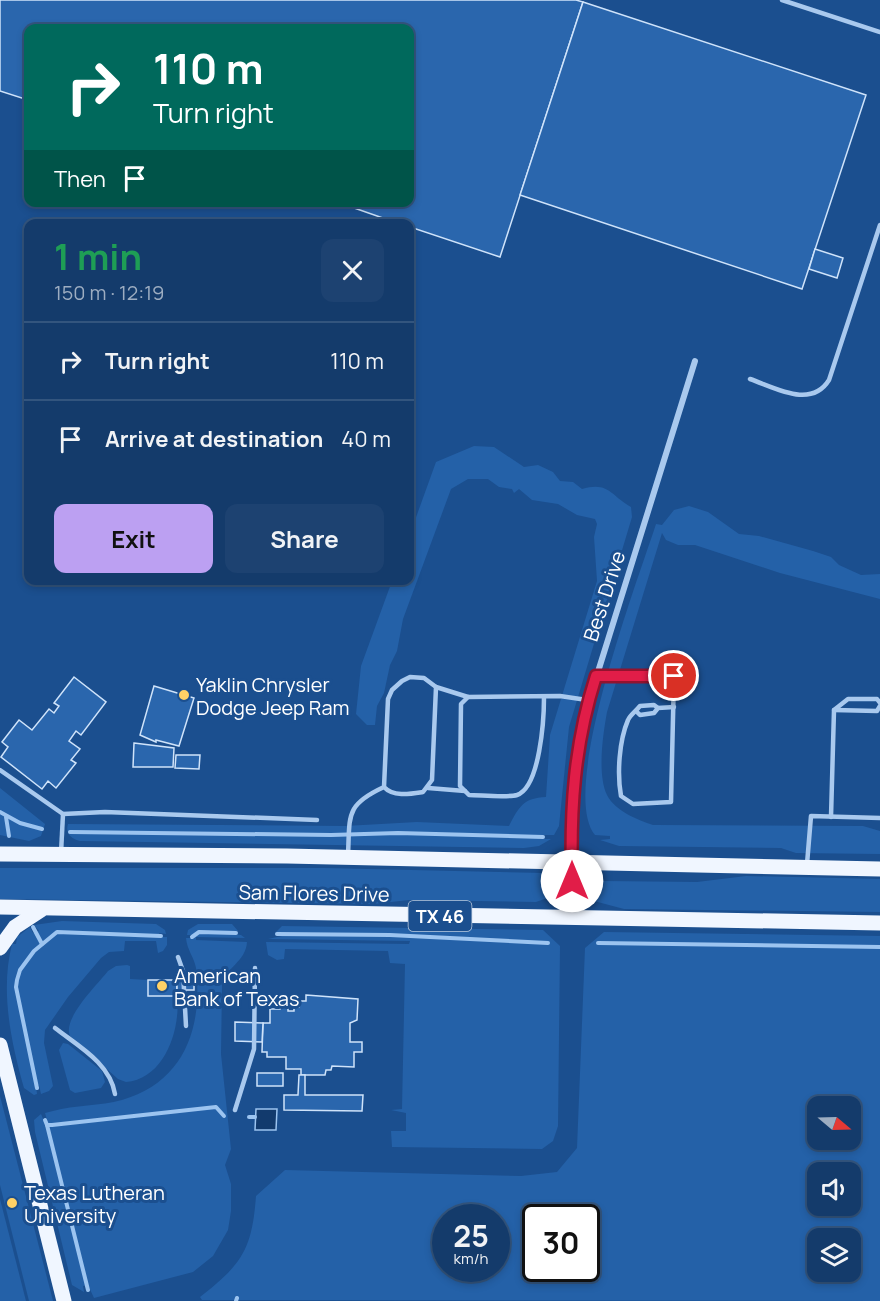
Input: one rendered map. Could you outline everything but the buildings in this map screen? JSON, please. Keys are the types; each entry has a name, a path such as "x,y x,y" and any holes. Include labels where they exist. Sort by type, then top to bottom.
{"main road":[{"path":"0,844 26,854"},
{"name":"Sam Flores Drive","path":"0,854 348,858 880,869"},
{"name":"Sam Flores Drive","path":"0,907 880,923"},
{"path":"0,948 23,919 51,908"},
{"path":"0,1045 64,1301"}],"street":[{"name":"Best Drive","path":"572,918 574,764 587,700 695,361"}],"lane":[{"path":"782,0 880,32"},
{"path":"750,379 804,397 823,390 829,380 880,225"},
{"path":"596,676 693,676"},
{"path":"674,676 674,707 671,802 633,804 621,796 621,749 628,719 640,706 674,707"},
{"path":"436,687 434,772 428,788 423,792 404,794 389,792 384,787 388,699 392,690 402,681 411,677 424,678 436,687 468,697 544,697 587,700"},
{"path":"468,697 461,704 460,786 469,795 516,795 528,786 534,771 543,725 544,697"},
{"path":"848,699 877,699 880,705 877,711 834,710 848,699"},
{"path":"636,711 640,715 654,713 658,708"},
{"path":"831,817 834,710"},
{"path":"0,770 63,814 105,812 317,819"},
{"path":"348,858 354,808 361,798 384,787"},
{"path":"428,788 465,791"},
{"path":"61,855 63,814"},
{"path":"807,867 811,816 880,818"},
{"path":"178,957 183,970 186,1026"},
{"path":"235,1110 254,1049 255,968"},
{"path":"55,1028 104,1068 111,1078 115,1094"}],"shaded area":[{"path":"474,446 494,447 524,467 538,465 553,472 560,481 573,482 582,489 604,488 631,507 632,517 569,727 559,826 554,835 538,835 539,839 551,839 539,846 524,848 80,841 74,839 67,830 68,824 345,826 417,822 509,826 523,805 532,799 546,797 550,735 597,581 594,537 597,524 595,519 577,515 558,504 532,500 519,489 514,493 512,489 499,487 488,479 468,479 451,489 403,619 397,651 390,665 384,693 377,706 375,725 367,725 356,714 361,666 391,585 414,585 414,523 436,462"},
{"path":"689,506 708,512 739,534 759,536 831,557 839,565 861,575 880,574 880,599 780,573 695,545 678,545 666,540 662,533 607,712 602,776 607,795 621,810 653,825 863,826 880,831 880,854 796,853 781,848 619,846 600,840 610,839 610,836 595,835 586,811 586,776 593,732 619,635 656,524 662,525 674,510"},
{"path":"0,788 45,824 41,836 29,841 0,835"},
{"path":"0,868 325,868 544,873 551,877 555,884 550,897 536,902 409,900 373,904 0,899"},
{"path":"746,876 880,879 880,912 624,909 594,901 594,886 602,881 697,882"},
{"path":"62,921 156,924 165,930 166,934 159,933 159,937 167,937 167,945 163,951 158,953 156,941 125,941 124,951 109,952 101,958 68,997 45,1030 44,1043 53,1086 49,1091 41,1094 39,1085 36,1086 37,1094 34,1095 24,1088 11,1035 7,998 9,962 12,944 16,944 17,937 30,927 33,933 39,931 34,925"},
{"path":"198,924 232,924 238,931 232,931 232,934 245,938 196,937 196,940 247,942 243,955 227,974 222,986 221,1054 231,1149 225,1165 231,1184 228,1230 213,1256 193,1272 94,1298 88,1285 83,1286 84,1292 72,1285 34,1120 41,1114 44,1121 47,1120 45,1113 122,1100 143,1092 161,1080 175,1066 185,1050 196,1011 196,968 186,938 194,938 194,935 187,935 188,930"},
{"path":"282,926 543,930 560,946 558,1126 553,1141 542,1149 392,1147 391,1131 406,1131 406,1113 391,1110 402,1109 405,964 390,963 388,951 285,949 284,959 277,960 268,955 266,942 409,944 410,941 268,939 282,936 282,933 275,933"},
{"path":"604,932 880,936 880,1301 202,1300 200,1297 235,1265 248,1243 256,1196 285,1170 521,1176 557,1172 577,1148 585,948"},
{"path":"116,966 130,966 130,979 148,980 148,996 177,996 178,1009 173,1036 160,1062 140,1079 126,1082 118,1079 70,1036 69,1029 82,1002 108,971"},
{"path":"63,1043 68,1044 102,1071 105,1082 101,1088 75,1093 70,1090 59,1050"},
{"name":"Texas Lutheran University","path":"0,1096 53,1301 29,1301 0,1185"},
{"path":"256,1109 277,1109 276,1130 255,1130"},
{"path":"0,1199 26,1301 0,1301"}],"waterway":[{"path":"0,812 20,823 42,829"},
{"path":"6,817 9,836"},
{"path":"70,832 331,835 398,833 543,837"},
{"path":"33,927 42,944"},
{"path":"37,1088 16,987 20,970 34,951 57,932 161,936"},
{"path":"192,937 199,932 236,933"},
{"path":"277,934 390,935 548,943"},
{"path":"598,943 880,947"},
{"path":"45,1120 47,1125 52,1125 216,1107 224,1116"},
{"path":"249,1117 255,1117"},
{"path":"47,1125 88,1290"}],"place":[{"name":"Yaklin Chrysler Dodge Jeep Ram","path":"184,695"},
{"name":"American Bank of Texas","path":"162,986"},
{"name":"Texas Lutheran University","path":"12,1203"}],"route":[{"path":"572,881 574,764 587,700 596,676 674,676"}]}
